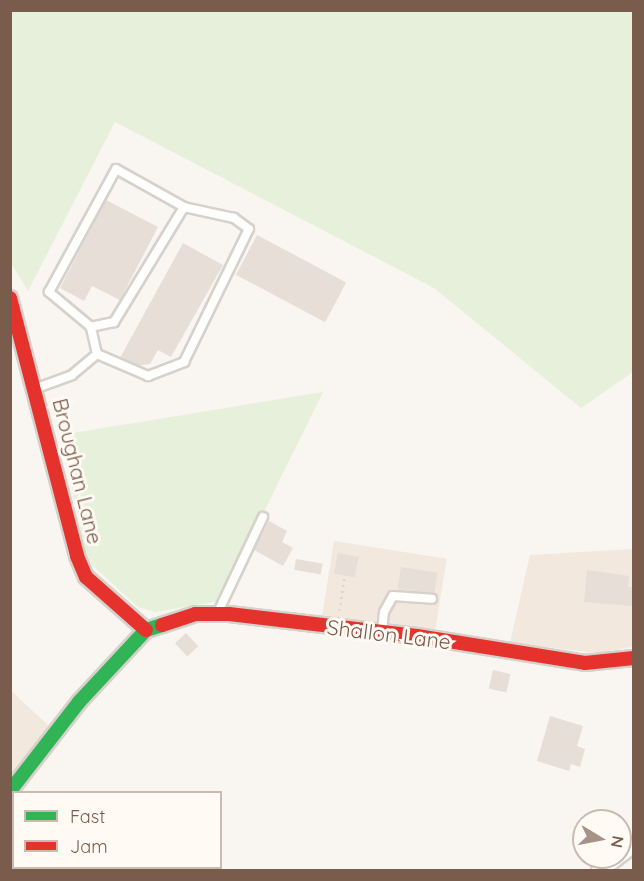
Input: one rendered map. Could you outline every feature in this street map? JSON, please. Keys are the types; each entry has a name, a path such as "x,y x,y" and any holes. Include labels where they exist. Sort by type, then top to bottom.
{"street":[{"name":"Broughan Lane","path":"10,298 36,389 76,556 86,577 146,630"},
{"name":"Shallon Lane","path":"146,630 195,614 218,614 382,632 585,663 633,658"},
{"path":"10,791 79,702 146,630"}],"lane":[{"path":"116,169 183,207 234,218 249,230 184,362 147,376 97,354 91,327 49,292 116,169"},
{"path":"91,327 114,322 183,207"},
{"path":"36,389 72,375 97,354"},
{"path":"218,614 263,517"},
{"path":"382,632 384,612 393,596 432,599"}],"path":[{"path":"337,627 345,576"}],"shaded area":[{"path":"334,541 447,559 434,637 322,619"},
{"path":"633,549 633,647 598,653 510,643 530,555"},
{"path":"10,690 49,726 10,777"}],"green space":[{"path":"11,10 633,11 633,372 581,408 434,288 115,122 28,291 11,263"},
{"path":"323,392 220,601 155,612 138,607 92,565 84,547 61,435"}],"building":[{"path":"106,200 158,227 120,300 92,286 84,301 60,288"},
{"path":"257,235 346,282 325,322 236,275"},
{"path":"183,243 223,265 171,357 158,350 150,364 134,366 120,358"},
{"path":"269,521 287,531 282,542 293,548 283,566 254,550"},
{"path":"338,553 359,557 355,578 334,574"},
{"path":"296,559 323,564 321,575 294,570"},
{"path":"401,567 438,573 434,595 398,589"},
{"path":"587,570 629,576 628,587 634,587 633,606 584,602"},
{"path":"186,633 198,646 187,656 175,643"},
{"path":"493,670 511,674 506,693 489,689"},
{"path":"550,716 583,726 577,746 585,749 580,767 571,764 569,771 537,761"}],"traffic: fast":[{"path":"10,791 79,702 146,630 162,625"}],"traffic: jam":[{"path":"10,298 77,556 86,577 146,630"},
{"path":"162,625 195,614 229,614 417,636 585,663 634,658"}]}
